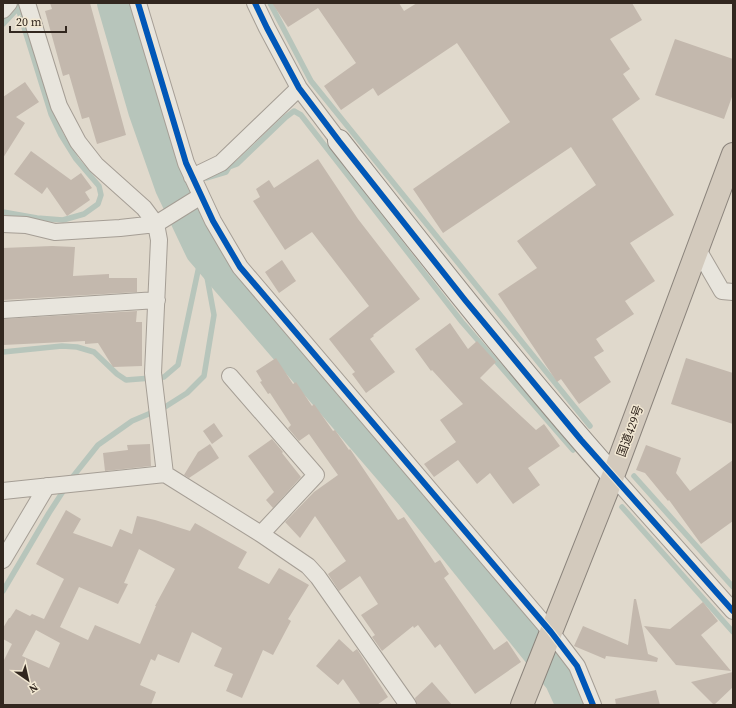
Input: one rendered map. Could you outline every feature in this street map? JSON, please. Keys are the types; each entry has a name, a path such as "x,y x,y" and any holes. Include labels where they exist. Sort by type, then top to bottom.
{"highway":[{"name":"国道429号","path":"522,705 613,476 697,248 729,179 733,154"}],"street":[{"path":"3,10 9,3"},
{"path":"27,3 59,106 78,142 96,165 144,208 161,221"},
{"path":"138,3 178,140 196,188 213,221 240,267 549,636 576,666 593,705"},
{"path":"256,3 267,28 299,88 339,141 465,300 581,440 733,611"},
{"path":"3,224 26,225 55,232 120,228 161,221 299,88"},
{"path":"161,221 153,378 165,474"},
{"path":"697,248 722,291 733,292"},
{"path":"3,310 157,300"},
{"path":"230,376 316,475 261,534"},
{"path":"3,490 165,474 261,534 308,566 318,577 408,705"},
{"path":"3,560 53,485"}],"building":[{"path":"50,3 90,3 126,135 97,144 89,117 82,119 69,74 63,76 45,11 52,9"},
{"path":"272,3 399,3 404,11 417,3 632,3 642,20 610,39 630,69 623,74 640,99 612,119 674,215 630,243 655,281 625,301 634,314 596,339 604,351 594,357 611,382 579,404 561,379 557,382 498,294 537,268 517,241 596,185 571,147 443,233 413,189 510,122 457,43 378,96 373,88 341,110 324,86 356,63 318,8 288,27"},
{"path":"675,39 733,59 733,94 724,119 655,95"},
{"path":"25,82 39,102 16,117 25,123 3,158 3,97"},
{"path":"31,151 71,180 81,173 92,188 85,192 90,200 67,216 47,187 42,194 14,174"},
{"path":"318,159 358,219 420,299 373,335 374,336 370,339 395,372 366,393 352,374 355,372 329,339 369,306 312,232 285,250 253,201 260,197 256,189 269,180 274,188"},
{"path":"52,246 75,247 73,276 109,274 109,278 137,278 137,292 3,300 3,248"},
{"path":"282,260 296,281 279,293 265,272"},
{"path":"137,311 136,322 142,322 142,366 113,367 98,343 85,344 85,341 3,345 3,319"},
{"path":"450,323 468,349 477,341 496,362 480,378 536,430 544,424 560,446 528,468 540,485 513,504 490,473 477,484 458,460 434,477 424,464 456,442 440,420 463,404 432,370 431,371 415,349"},
{"path":"276,358 293,384 296,382 312,406 314,404 333,431 335,430 349,450 350,449 398,520 404,517 435,563 440,560 449,574 444,578 494,650 507,641 521,662 475,694 440,644 435,648 418,625 414,628 413,626 382,651 372,637 375,635 361,615 378,604 360,576 339,591 328,574 346,561 315,516 300,538 285,522 314,492 338,475 309,434 299,441 288,428 291,425 270,393 268,394 260,382 262,381 256,371"},
{"path":"686,358 733,373 733,424 671,404"},
{"path":"214,423 223,436 212,444 203,431"},
{"path":"272,439 301,477 273,508 266,500 274,492 248,456"},
{"path":"150,444 151,466 105,471 103,453 128,450 127,445"},
{"path":"210,444 219,458 189,478 184,475 198,452"},
{"path":"646,445 681,458 676,473 690,491 733,460 733,521 701,544 669,500 668,501 645,473 636,470"},
{"path":"66,510 81,519 73,533 112,547 120,529 132,534 137,516 190,531 195,523 247,552 238,568 269,584 279,568 309,585 288,619 291,621 273,655 263,650 242,698 226,691 233,674 214,666 222,648 192,632 179,663 158,654 155,661 151,659 140,685 156,692 151,705 3,705 3,662 12,644 3,639 3,628 16,609 30,616 32,614 44,619 64,579 36,564","holes":["139,549 175,569 155,606 140,644 95,625 88,640 60,627 79,587 118,604 128,584 124,583","36,630 60,643 49,668 22,656"]},
{"path":"634,599 636,599 648,654 658,658 657,662 606,656 605,659 574,646 583,626 628,645"},
{"path":"703,602 718,621 701,635 731,671 676,665 644,626 670,629"},
{"path":"339,639 353,652 357,649 388,697 377,705 361,705 343,679 338,685 316,666"},
{"path":"733,672 733,687 714,705 691,682"},
{"path":"432,682 452,705 417,705 415,698"},
{"path":"656,690 660,705 616,705 615,699"}],"waterway":[{"path":"114,3 145,110 172,187 202,250 413,495 561,679 573,705"},
{"path":"270,3 311,81 590,426"},
{"path":"3,212 37,218 63,220 84,214 98,204 101,195 99,186 76,159 61,135 51,114 18,8 21,4"},
{"path":"3,24 18,8 18,6"},
{"path":"206,178 226,172 229,167 237,164 294,111 301,115 462,322 573,450"},
{"path":"172,187 194,181"},
{"path":"3,591 71,479 98,445 132,421 165,407 187,393 204,376 214,315 202,250"},
{"path":"3,352 62,346 77,347 94,352 117,374 126,380 164,377 178,365 202,252"},
{"path":"634,476 733,587"},
{"path":"622,507 733,632"}],"cycle path":[{"path":"138,3 186,163 213,221 240,267 551,632 577,666 593,705"},
{"path":"255,3 299,88 339,141 465,300 581,440 733,611"}]}
